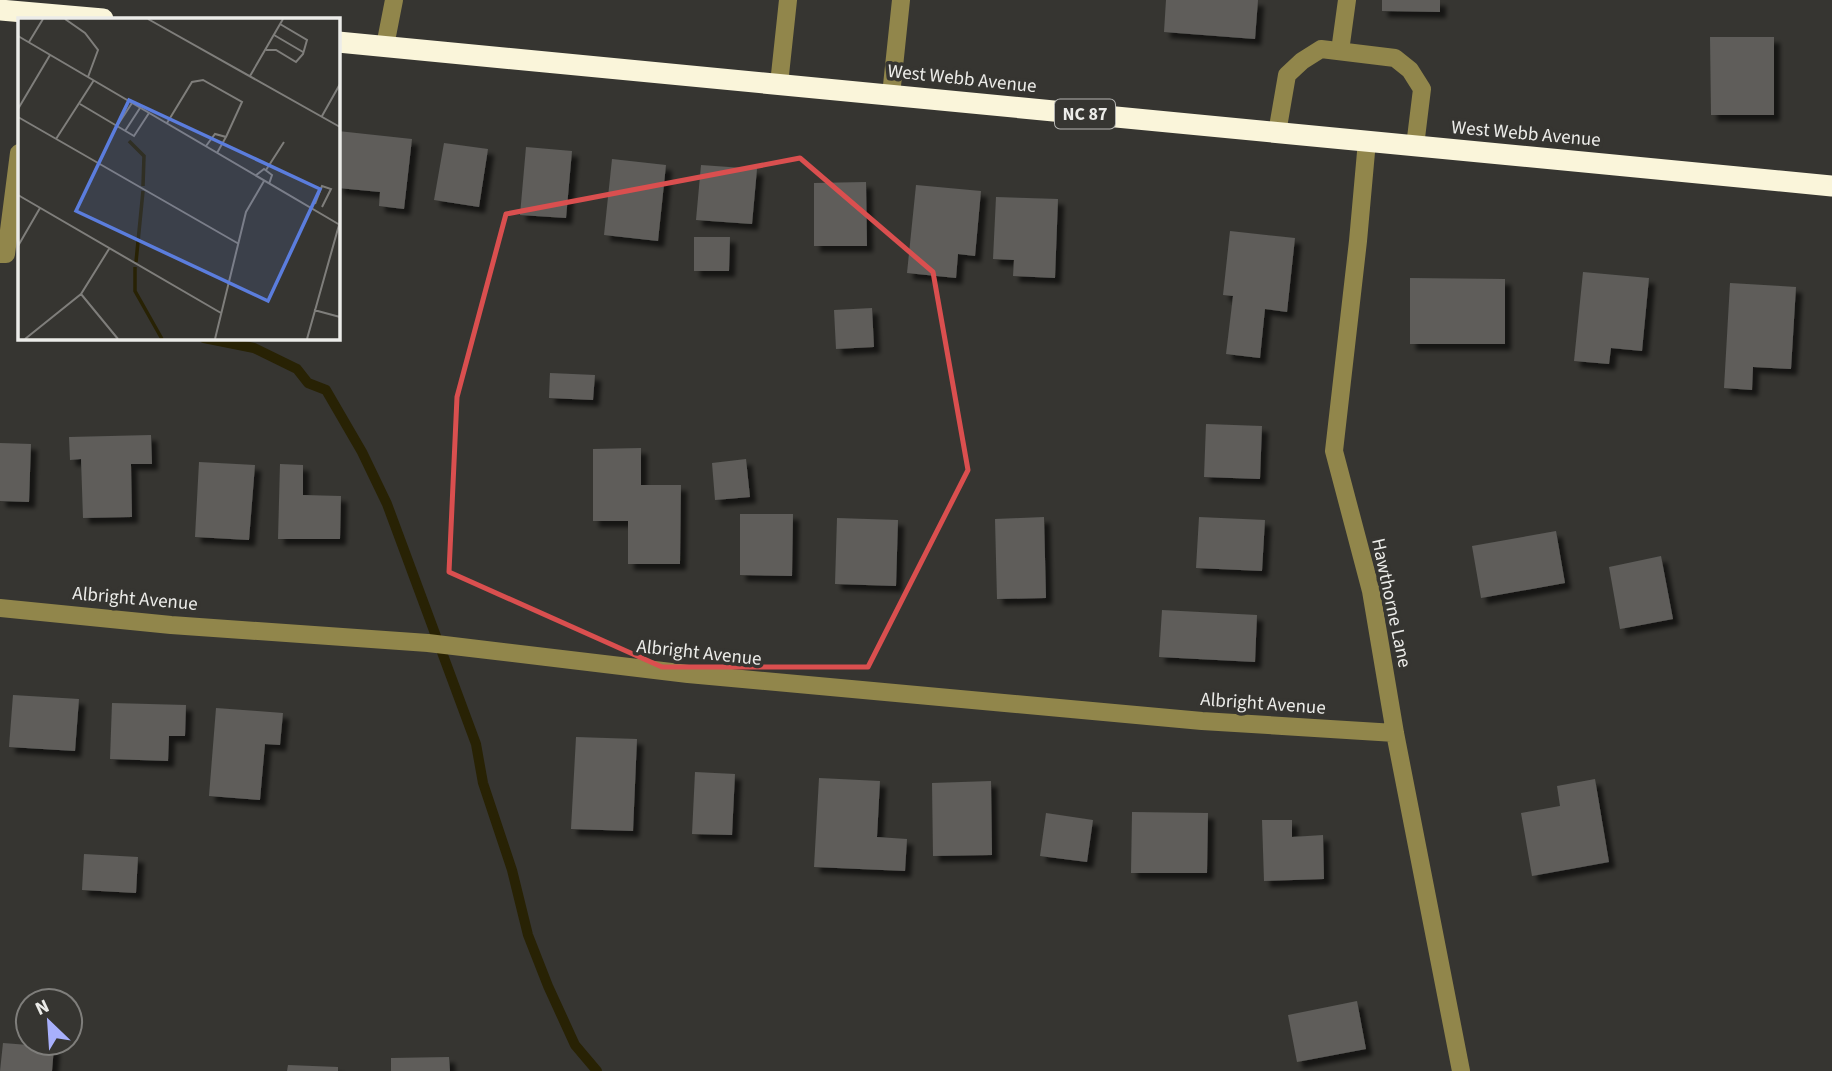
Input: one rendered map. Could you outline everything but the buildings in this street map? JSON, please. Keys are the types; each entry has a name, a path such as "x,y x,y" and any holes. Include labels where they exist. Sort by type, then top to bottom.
{"highway":[{"path":"0,10 37,16 81,18"},
{"name":"West Webb Avenue","path":"340,42 1832,186"}],"street":[{"path":"385,46 394,0"},
{"path":"779,84 788,0"},
{"path":"891,95 901,0"},
{"path":"1340,51 1347,0"},
{"path":"1277,133 1287,75 1321,49 1395,58 1410,70 1422,89 1415,146"},
{"name":"Hawthorne Lane","path":"1367,141 1334,451 1371,591 1395,733 1461,1071"},
{"path":"8,255 18,162"},
{"name":"Albright Avenue","path":"0,608 171,625 428,643 688,674 1188,720 1395,733"}],"highlighted area":[{"path":"800,158 933,272 968,470 868,667 662,667 449,572 457,397 506,214"}],"waterway":[{"path":"214,340 254,348 297,369 308,383 326,390 362,452 387,504 476,744 483,783 512,870 528,935 575,1045 597,1071"}]}
